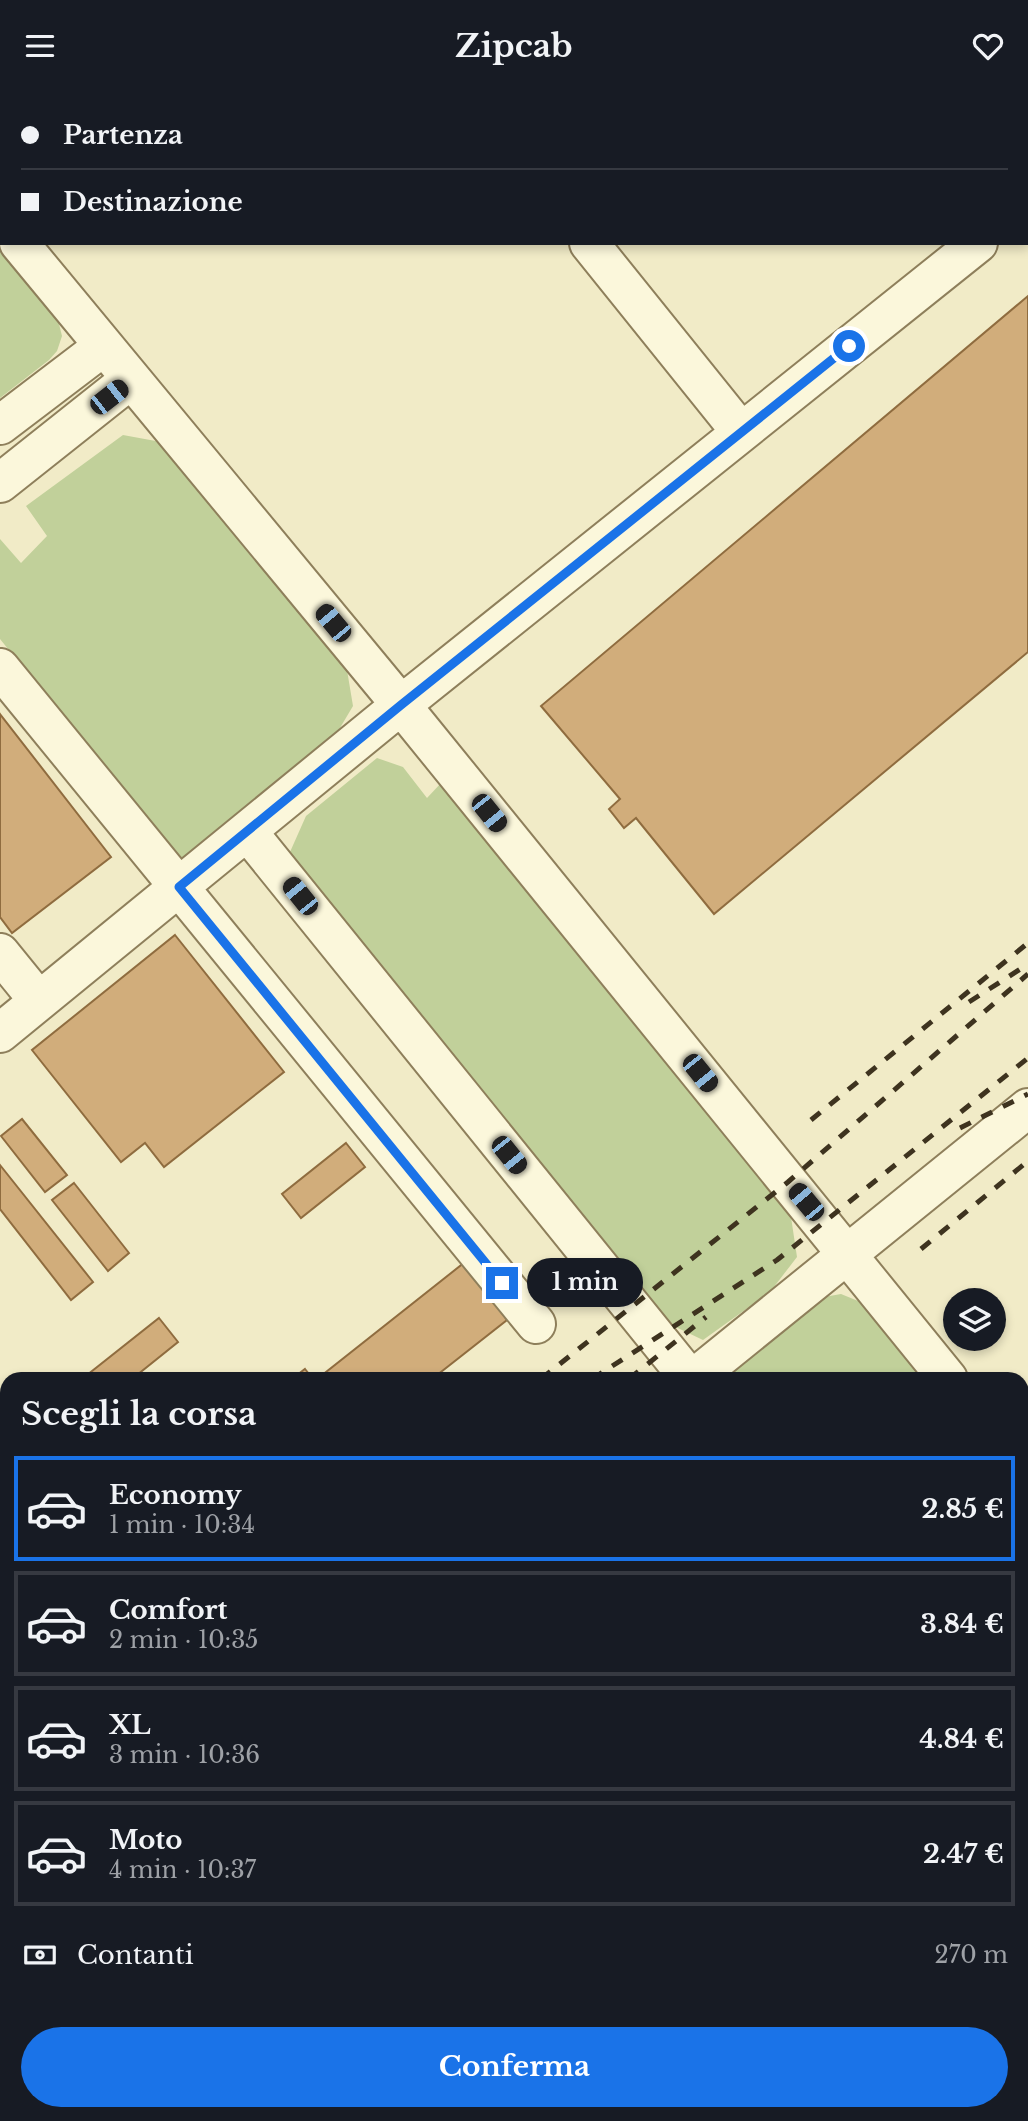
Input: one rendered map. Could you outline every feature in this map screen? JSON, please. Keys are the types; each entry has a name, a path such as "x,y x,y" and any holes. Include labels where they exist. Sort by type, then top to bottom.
{"lane":[{"path":"21,245 401,705 942,1372"},
{"path":"591,245 741,432"},
{"path":"0,1033 401,705 975,245"},
{"path":"0,425 104,346"},
{"path":"0,484 131,379"},
{"path":"0,668 536,1324"},
{"path":"247,831 686,1372"},
{"path":"0,953 39,1002"},
{"path":"701,1372 1028,1108"}],"green space":[{"path":"0,248 58,320 62,336 57,351 49,360 0,398"},
{"path":"123,435 161,442 346,664 353,706 334,738 180,862 0,639 0,539 21,563 47,536 26,506"},
{"path":"377,758 403,767 427,798 442,782 791,1217 797,1257 770,1292 703,1340 663,1321 290,852 306,816"},
{"path":"841,1294 863,1303 918,1372 727,1372 727,1363 802,1301"}],"building":[{"path":"1028,296 1028,652 714,914 636,818 624,828 609,809 620,799 541,706"},
{"path":"0,714 111,857 12,933 0,917"},
{"path":"175,935 284,1072 164,1167 145,1143 121,1162 32,1050"},
{"path":"22,1119 67,1175 45,1192 1,1136"},
{"path":"346,1143 365,1167 301,1218 282,1194"},
{"path":"0,1165 93,1282 71,1300 0,1209"},
{"path":"74,1183 129,1253 108,1271 52,1200"},
{"path":"465,1262 507,1320 441,1372 326,1372"},
{"path":"159,1318 178,1342 141,1372 91,1372"}],"railway":[{"path":"811,1120 1028,943"},
{"path":"969,1002 1025,966"},
{"path":"550,1372 788,1182 1028,974"},
{"path":"603,1372 777,1260 1028,1058"},
{"path":"960,1128 1028,1094"},
{"path":"921,1249 1028,1161"},
{"path":"638,1372 706,1317"}],"route":[{"path":"502,1283 179,887 401,705 849,346"}]}
